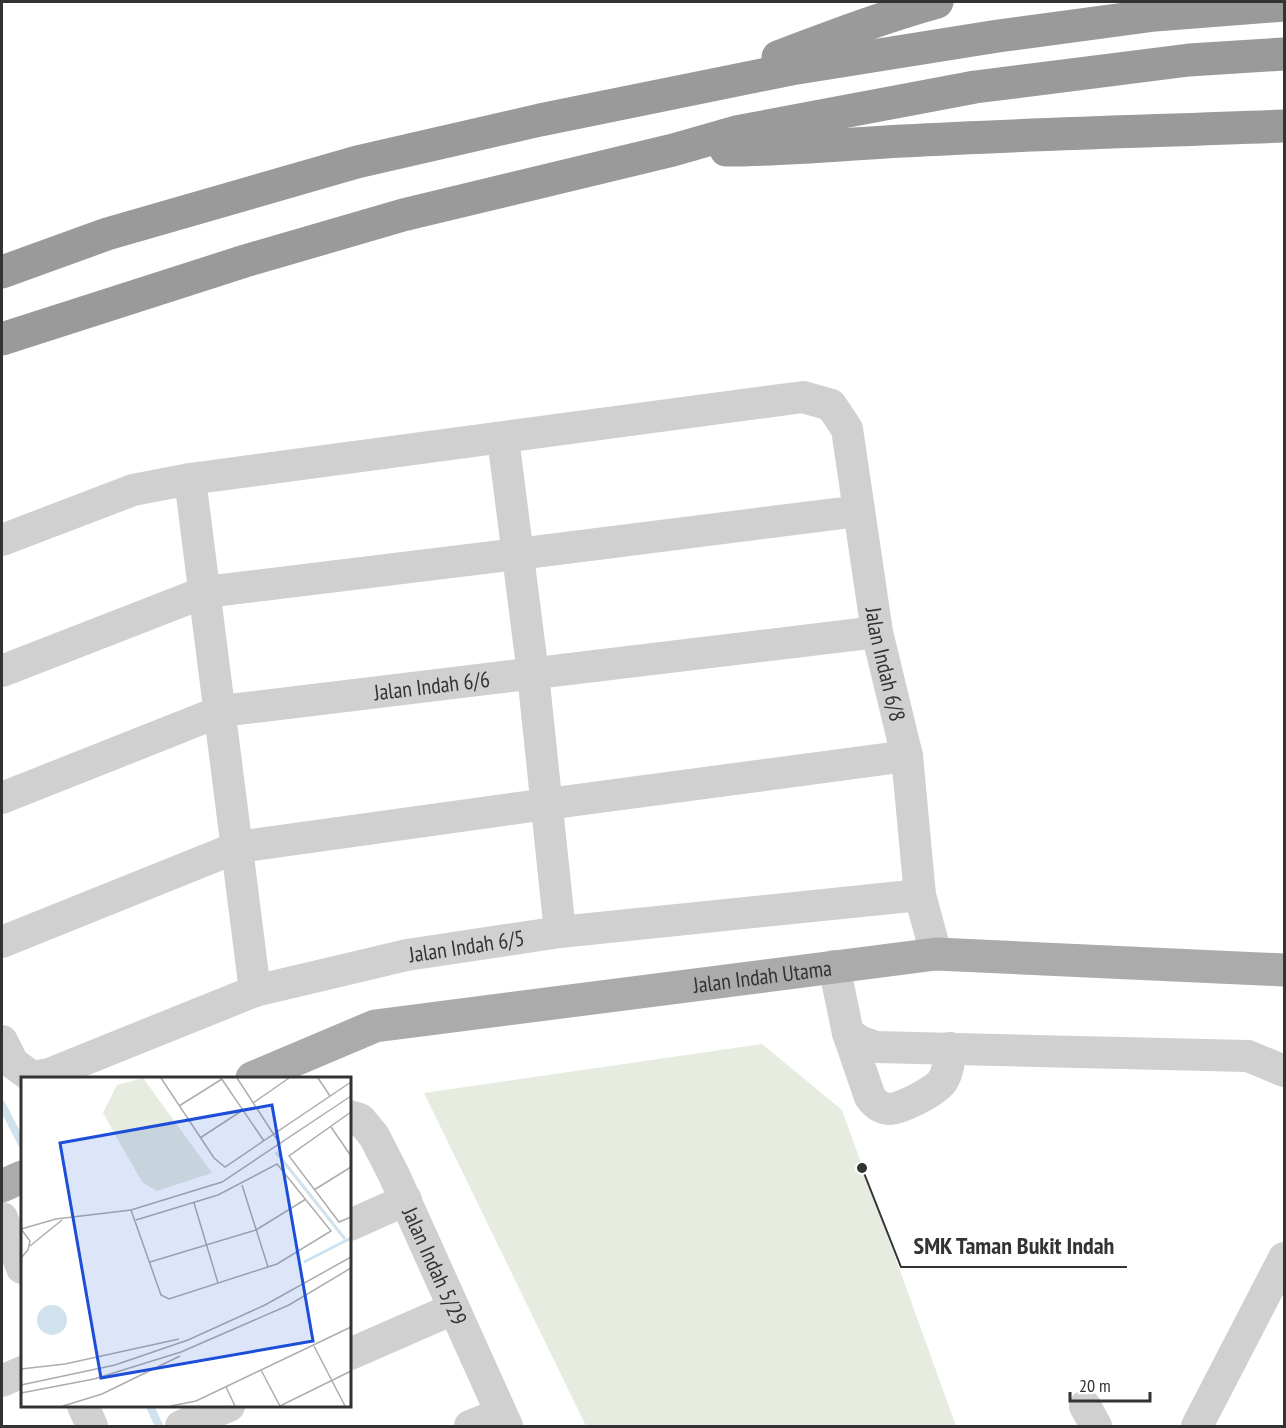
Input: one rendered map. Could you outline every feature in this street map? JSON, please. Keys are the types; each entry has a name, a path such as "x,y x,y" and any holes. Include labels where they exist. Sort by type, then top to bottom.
{"highway":[{"path":"704,86 902,11 938,2"},
{"path":"2,272 107,234 357,162 540,120 791,69 998,36 1155,15 1284,5"},
{"path":"2,339 245,261 392,218 673,150 736,132 975,87 1189,60 1284,54"},
{"path":"673,150 761,150 903,141 1284,126"}],"main road":[{"name":"Jalan Indah Utama","path":"254,1077 375,1026 936,954 1284,970"},
{"path":"2,1186 21,1177"}],"street":[{"name":"Jalan Indah 6/8","path":"503,438 803,397 831,405 847,429 877,632 907,756 920,895 936,954"},
{"path":"2,540 133,490 190,479 503,438 533,674 560,932"},
{"path":"190,479 255,991"},
{"path":"2,671 205,592 859,511"},
{"name":"Jalan Indah 6/6","path":"2,798 220,711 877,632"},
{"path":"2,942 238,847 907,756"},
{"name":"Jalan Indah 6/5","path":"32,1077 49,1074 255,991 407,955 560,932 920,895"},
{"path":"834,966 848,1033 870,1097 875,1104 889,1109 936,1089 947,1071 950,1048"},
{"path":"848,1033 861,1042 876,1047 1248,1056 1284,1071"},
{"path":"2,1041 13,1063 32,1077"},
{"name":"Jalan Indah 5/29","path":"351,1116 360,1119 374,1136 406,1200 504,1420"},
{"path":"351,1225 406,1200"},
{"path":"2,1218 16,1263"},
{"path":"1197,1426 1284,1258"},
{"path":"351,1354 453,1309"},
{"path":"2,1382 21,1372"},
{"path":"83,1407 92,1426"},
{"path":"166,1407 175,1426"},
{"path":"181,1426 227,1407"},
{"path":"470,1426 504,1420"}],"shaded area":[{"path":"762,1044 842,1110 956,1426 586,1426 424,1093"}],"waterway":[{"path":"2,1105 21,1142"},
{"path":"150,1407 159,1426"}],"place":[{"name":"SMK Taman Bukit Indah","path":"862,1168"}]}
